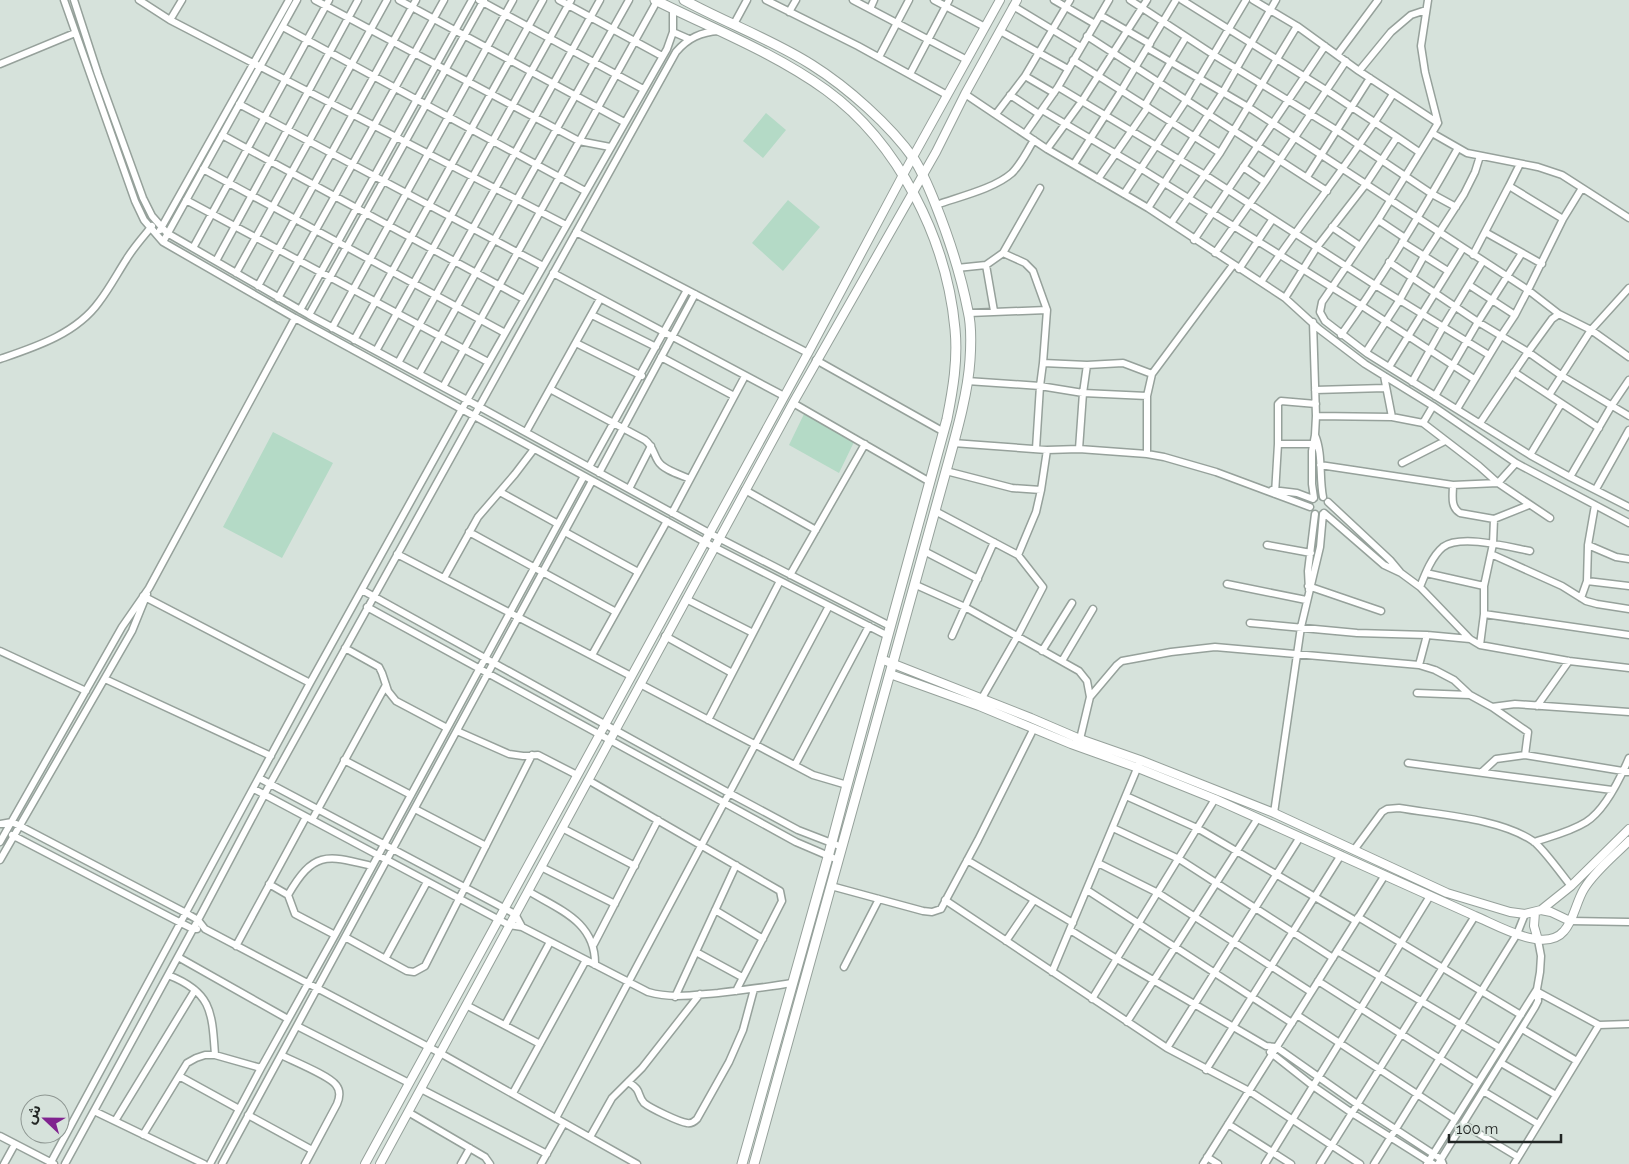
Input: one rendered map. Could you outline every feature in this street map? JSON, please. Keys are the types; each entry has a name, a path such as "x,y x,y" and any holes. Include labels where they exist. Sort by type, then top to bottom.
{"main road":[{"path":"656,0 777,59 828,91 868,128 904,173 913,190 942,258 952,300 956,330 953,390 944,432 846,786 832,844 742,1164"},
{"path":"689,1 789,51 835,81 883,124 913,158 923,174 936,205 957,268 969,313 970,346 967,381 946,471 916,585 754,1164"}],"street":[{"path":"64,0 135,201 144,220 162,242 295,318 704,542 888,636"},
{"path":"74,0 98,74 144,198 156,221 167,233 332,328 479,406 672,513 890,626"},
{"path":"139,0 170,20 566,225"},
{"path":"170,20 182,0"},
{"path":"162,242 239,104 289,0"},
{"path":"156,236 297,0"},
{"path":"315,0 328,3 349,18 579,141 610,148"},
{"path":"216,261 358,0"},
{"path":"236,273 388,0"},
{"path":"398,0 624,122"},
{"path":"258,286 416,0"},
{"path":"278,298 444,0"},
{"path":"300,310 472,0"},
{"path":"332,328 513,0"},
{"path":"354,340 543,0"},
{"path":"559,0 569,2 612,30 662,56"},
{"path":"398,363 600,0"},
{"path":"419,374 629,0"},
{"path":"443,387 656,0"},
{"path":"734,24 746,0"},
{"path":"766,0 879,57 947,96"},
{"path":"789,12 796,0"},
{"path":"853,0 967,60"},
{"path":"870,9 874,0"},
{"path":"879,57 909,0"},
{"path":"934,0 947,3 985,27"},
{"path":"365,1164 1000,0"},
{"path":"1054,0 1095,24"},
{"path":"996,114 1025,76 1070,0"},
{"path":"1026,134 1056,90 1109,0"},
{"path":"1130,0 1214,55 1338,131 1432,194 1456,207"},
{"path":"1047,149 1129,31 1147,0"},
{"path":"1074,164 1176,0"},
{"path":"1182,0 1252,42 1419,152"},
{"path":"1124,194 1155,145 1187,100 1246,0"},
{"path":"1254,0 1297,26 1359,71 1438,123"},
{"path":"1148,208 1223,92 1276,0"},
{"path":"1338,55 1378,0"},
{"path":"309,315 482,1 643,89"},
{"path":"376,352 569,2"},
{"path":"193,248 328,3"},
{"path":"910,74 947,3"},
{"path":"380,1164 718,538 816,360 923,174 1015,3 1081,47"},
{"path":"1359,71 1391,32 1426,3"},
{"path":"1426,3 1422,52 1438,123 1378,220 1322,302 1320,312 1325,322 1412,382 1530,455 1570,478 1596,489 1629,507"},
{"path":"0,1136 52,1164 310,683 488,362 662,56 673,32 673,9"},
{"path":"1100,15 1129,31 1171,62 1248,107 1528,290 1560,314 1592,330 1629,357"},
{"path":"1171,223 1220,153 1297,26"},
{"path":"282,27 585,191"},
{"path":"65,1164 178,958 264,794 676,52 689,39 704,33 719,31"},
{"path":"1000,31 1068,69"},
{"path":"673,32 689,39"},
{"path":"0,64 75,33"},
{"path":"1087,36 1209,113 1327,191"},
{"path":"1098,179 1132,130 1186,37"},
{"path":"1194,240 1325,46"},
{"path":"1074,60 1220,153"},
{"path":"1215,253 1346,61"},
{"path":"1025,76 1082,101 1106,114 1489,356"},
{"path":"1307,177 1370,78"},
{"path":"965,94 1047,149 1148,208 1285,298 1339,345 1516,463 1629,523"},
{"path":"1261,282 1294,233 1360,146 1393,94"},
{"path":"1010,95 1140,168 1362,306 1474,379"},
{"path":"239,104 543,266"},
{"path":"1432,132 1458,148 1480,156 1538,167 1562,175 1629,218"},
{"path":"222,135 524,299"},
{"path":"1285,298 1316,247 1366,184 1397,138"},
{"path":"936,205 988,186 1011,174 1034,140"},
{"path":"1341,334 1362,306 1404,240 1458,148"},
{"path":"1366,352 1471,182 1480,156"},
{"path":"1473,255 1520,164"},
{"path":"1243,167 1265,182"},
{"path":"203,169 505,333"},
{"path":"1509,186 1563,219"},
{"path":"957,268 986,265 1003,252 1040,188"},
{"path":"1457,409 1515,315 1563,219 1582,188"},
{"path":"186,200 488,362"},
{"path":"1147,454 1147,396 1152,374 1257,242 1272,220"},
{"path":"1378,220 1424,256 1448,271"},
{"path":"0,359 28,350 54,338 79,323 98,304 126,259 156,221"},
{"path":"1332,227 1360,246"},
{"path":"576,232 808,353"},
{"path":"1485,232 1542,264"},
{"path":"1389,367 1463,248"},
{"path":"1003,252 1025,263 1033,271 1047,310 1036,449"},
{"path":"1435,396 1478,322 1522,253"},
{"path":"1412,382 1483,261"},
{"path":"1389,262 1562,376 1629,416"},
{"path":"986,265 994,311"},
{"path":"553,274 784,396"},
{"path":"1469,285 1515,315"},
{"path":"1548,395 1592,330 1629,288"},
{"path":"590,467 687,290"},
{"path":"599,473 695,294"},
{"path":"526,432 600,299"},
{"path":"969,313 1047,310"},
{"path":"1480,423 1552,319 1560,314"},
{"path":"592,315 656,347"},
{"path":"0,842 122,627 144,597 295,318"},
{"path":"1310,507 1313,498 1312,444 1315,434 1316,416 1313,322"},
{"path":"576,343 649,380"},
{"path":"661,357 734,396"},
{"path":"816,360 944,432"},
{"path":"1043,363 1087,365 1123,363 1152,374"},
{"path":"1079,449 1087,365"},
{"path":"1514,372 1599,428"},
{"path":"672,513 745,376"},
{"path":"1384,376 1392,417"},
{"path":"1570,478 1612,405 1629,380"},
{"path":"967,381 1040,386 1083,393 1147,396"},
{"path":"1315,390 1385,388"},
{"path":"550,389 645,440 651,446 661,465 690,479"},
{"path":"1275,492 1278,444 1277,406 1279,402 1316,404"},
{"path":"792,403 930,482"},
{"path":"1530,455 1561,404"},
{"path":"1423,423 1433,406"},
{"path":"1316,416 1392,417 1423,423 1498,483 1550,518"},
{"path":"1596,489 1629,430"},
{"path":"1274,812 1301,627 1320,547 1324,514 1327,510 1321,483 1319,446 1315,434"},
{"path":"1402,463 1445,441"},
{"path":"953,443 1046,450 1079,449 1147,454 1184,462 1266,490 1297,493 1326,500 1390,560 1401,573"},
{"path":"790,575 865,444"},
{"path":"1278,444 1312,444"},
{"path":"629,489 651,446"},
{"path":"444,578 478,517 534,449"},
{"path":"1018,555 1031,528 1041,490 1046,450"},
{"path":"1320,465 1453,485 1498,483 1516,463"},
{"path":"946,471 1012,488 1041,490"},
{"path":"210,1164 584,476"},
{"path":"222,1164 592,481"},
{"path":"1453,485 1453,504 1457,511 1494,519 1529,505"},
{"path":"745,490 816,530"},
{"path":"500,492 558,524"},
{"path":"1275,492 1310,507 1315,514 1308,571 1309,588"},
{"path":"1581,598 1587,581 1588,546 1595,505"},
{"path":"935,511 1018,555 1043,587 982,698"},
{"path":"1315,514 1324,514 1384,565 1401,573 1420,587 1470,639 1480,645 1569,661 1629,668"},
{"path":"1480,645 1484,614 1484,586 1493,544 1494,519"},
{"path":"592,655 667,521"},
{"path":"469,532 616,612"},
{"path":"565,532 638,572"},
{"path":"952,636 994,542"},
{"path":"1420,587 1426,573 1442,548 1451,542 1493,544 1530,551"},
{"path":"1267,545 1310,553"},
{"path":"1588,546 1616,557 1629,559"},
{"path":"924,551 978,578"},
{"path":"397,554 631,676"},
{"path":"1491,554 1562,586 1581,598 1596,604 1629,609"},
{"path":"1426,573 1484,586"},
{"path":"708,720 780,581"},
{"path":"1587,581 1629,586"},
{"path":"1227,584 1306,600"},
{"path":"916,585 965,607 1079,671 1087,682 1090,697 1080,739"},
{"path":"1309,588 1381,610"},
{"path":"362,590 798,830 842,847"},
{"path":"0,860 132,631 144,597"},
{"path":"144,597 310,683"},
{"path":"686,599 753,633"},
{"path":"1042,651 1072,603"},
{"path":"556,1118 829,606"},
{"path":"368,607 796,842 838,860"},
{"path":"1062,661 1093,609"},
{"path":"1484,614 1629,635"},
{"path":"1250,623 1357,633 1427,635 1470,639"},
{"path":"795,765 869,626"},
{"path":"1419,665 1427,635"},
{"path":"665,636 732,673"},
{"path":"1090,697 1117,665 1128,660 1171,652 1215,647 1419,665 1435,670 1454,680 1470,695 1492,707 1528,732 1525,755"},
{"path":"345,648 378,667 396,701 447,728"},
{"path":"0,651 86,691"},
{"path":"881,659 982,698 1139,764 1474,916 1517,934 1538,940 1548,941 1558,937 1566,930 1584,889 1594,875 1629,841"},
{"path":"1537,706 1569,661"},
{"path":"890,674 1034,728 1071,744 1139,764 1274,812 1447,893 1510,912 1525,914 1538,911 1571,886 1629,829"},
{"path":"105,679 271,756"},
{"path":"640,684 813,775 846,786"},
{"path":"236,946 269,884 309,818 318,809 386,685"},
{"path":"1417,693 1470,695"},
{"path":"1492,707 1515,704 1629,712"},
{"path":"831,886 923,911 932,912 941,909 1034,728"},
{"path":"457,731 509,754 538,755 577,775"},
{"path":"345,938 407,971 414,972 425,966 532,755"},
{"path":"1482,772 1496,759 1525,755 1626,771"},
{"path":"1534,842 1572,830 1587,822 1601,808 1626,771 1629,758"},
{"path":"344,760 411,795"},
{"path":"1052,972 1139,764"},
{"path":"1408,764 1612,790"},
{"path":"259,778 515,914 522,927"},
{"path":"588,780 778,889 782,894 782,901 736,991"},
{"path":"254,789 498,920 509,925 522,927 628,982 662,996 675,997 736,991 792,982"},
{"path":"1126,796 1198,828 1401,943 1521,1015"},
{"path":"1092,999 1215,799"},
{"path":"1354,850 1382,812 1387,809 1398,808 1494,824 1516,832 1534,842 1571,886"},
{"path":"415,809 486,846"},
{"path":"1127,1022 1258,818"},
{"path":"594,944 658,820"},
{"path":"205,930 198,920 186,913 20,826 12,822 0,824 6,832 193,929 205,930 440,1053 637,1164"},
{"path":"562,828 635,866"},
{"path":"1113,828 1178,859 1333,958"},
{"path":"1167,1048 1300,837"},
{"path":"1206,1070 1341,856"},
{"path":"288,895 309,867 324,858 340,858 372,866"},
{"path":"967,860 1034,900 1117,959 1266,1046 1276,1047 1395,1130 1433,1154 1440,1162 1538,1001 1537,991 1541,956 1534,926 1538,911"},
{"path":"1098,863 1158,893 1311,992"},
{"path":"675,997 736,865"},
{"path":"541,867 615,904"},
{"path":"1203,1164 1385,875"},
{"path":"385,959 427,882"},
{"path":"269,884 288,895 295,914 335,935"},
{"path":"1087,890 1292,1023"},
{"path":"528,891 580,923 594,944 595,965"},
{"path":"1266,1164 1430,896"},
{"path":"844,967 879,899"},
{"path":"945,900 1167,1048 1249,1091 1360,1164"},
{"path":"1006,941 1034,900"},
{"path":"715,910 763,939"},
{"path":"1538,911 1570,920 1629,922"},
{"path":"1374,1164 1517,934 1525,914"},
{"path":"1320,1164 1474,916"},
{"path":"505,1026 550,942"},
{"path":"1337,951 1500,1048"},
{"path":"696,952 742,977"},
{"path":"178,958 288,1019"},
{"path":"513,1094 586,960"},
{"path":"168,975 182,981 195,990 210,1010 216,1055"},
{"path":"1318,981 1478,1083"},
{"path":"628,1082 638,1089 640,1097 646,1105 679,1120 693,1123 729,1062 743,1030 754,989"},
{"path":"115,1121 195,990"},
{"path":"1266,1046 1272,1055 1313,1086 1430,1163 1433,1154 1537,991"},
{"path":"1537,991 1599,1025 1629,1024"},
{"path":"590,1137 612,1098 642,1068 700,994"},
{"path":"466,1005 540,1044"},
{"path":"1297,1015 1455,1119"},
{"path":"1514,1164 1599,1025"},
{"path":"297,1026 409,1083"},
{"path":"1522,1029 1577,1061"},
{"path":"143,1134 178,1076 187,1064 196,1058 205,1054 216,1055 261,1068"},
{"path":"281,1055 332,1080 340,1094 337,1104 305,1164"},
{"path":"1500,1063 1556,1095"},
{"path":"178,1076 239,1109"},
{"path":"421,1089 547,1154"},
{"path":"1483,1091 1538,1124"},
{"path":"94,1111 204,1164"},
{"path":"408,1112 485,1157 490,1164"},
{"path":"248,1115 312,1150"},
{"path":"541,1164 564,1123"},
{"path":"1228,1124 1291,1164"},
{"path":"1463,1124 1518,1157"},
{"path":"4,1164 15,1144"},
{"path":"461,1164 470,1148"},
{"path":"1207,1157 1218,1164"}],"green space":[{"path":"766,113 786,130 763,158 743,141"},
{"path":"788,200 820,227 783,271 752,243"},
{"path":"804,414 854,442 839,473 789,445"},
{"path":"273,432 333,463 282,558 223,527"}]}
